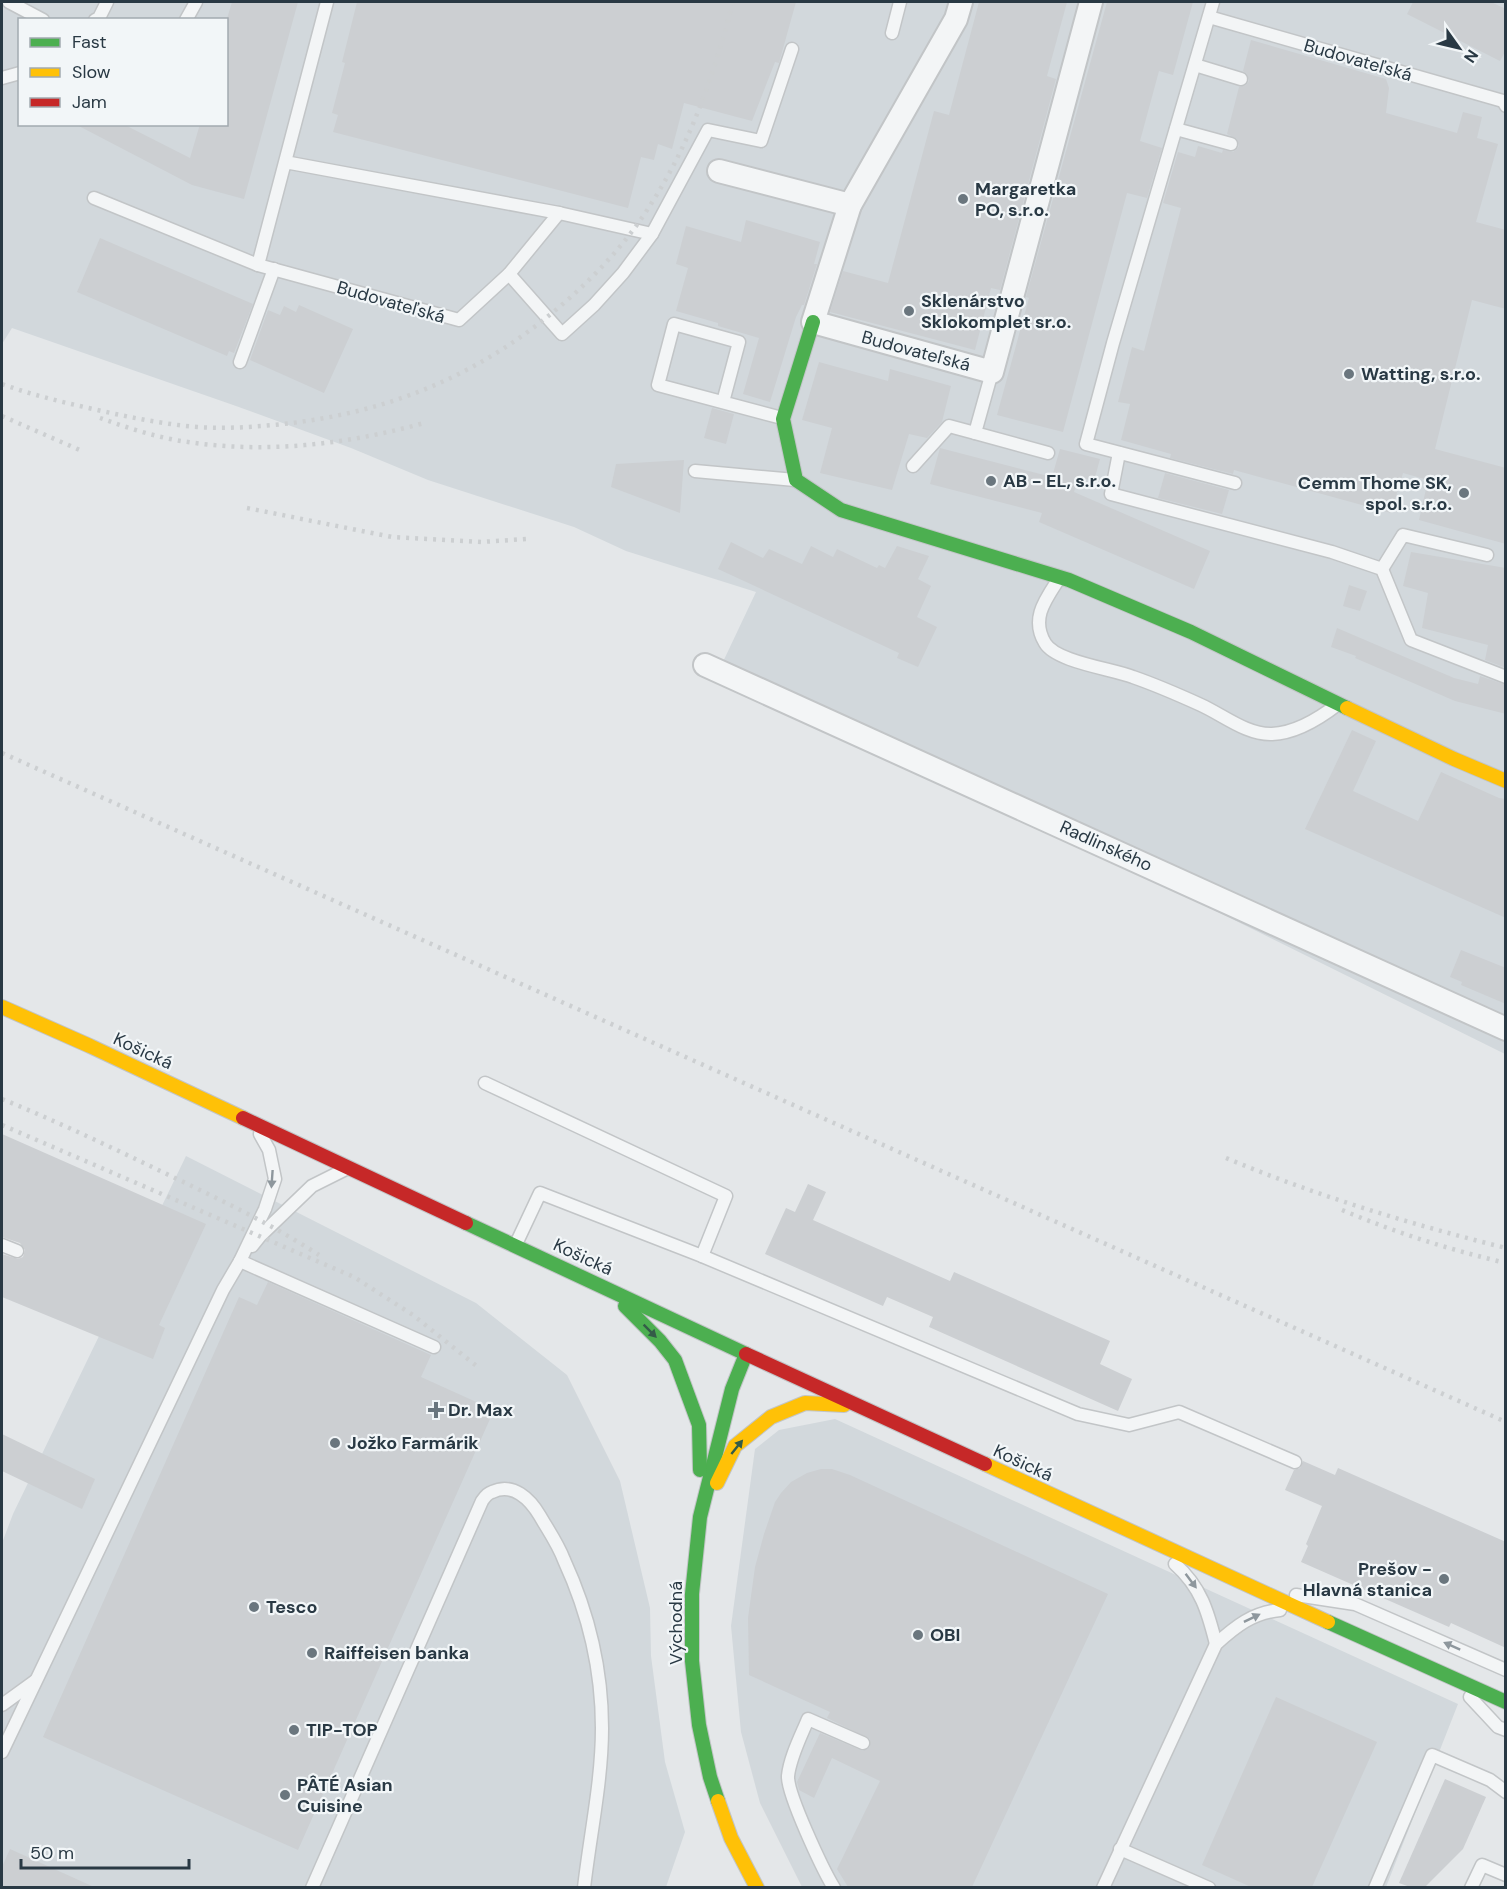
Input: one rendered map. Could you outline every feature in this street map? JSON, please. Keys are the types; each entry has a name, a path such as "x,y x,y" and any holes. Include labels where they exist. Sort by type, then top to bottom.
{"street":[{"path":"961,2 956,19 850,205 783,419 796,480 841,510 1060,577 1191,632 1454,759 1506,781"},
{"name":"Budovateľská","path":"813,322 992,372 1091,2"},
{"path":"719,171 850,205"},
{"name":"Radlinského","path":"705,664 1506,1029"},
{"name":"Košická","path":"2,1007 857,1406 1506,1702"},
{"path":"609,1290 660,1341 675,1360 682,1375 699,1425 700,1517"},
{"name":"Východná","path":"746,1354 732,1389 700,1517 692,1594 692,1661 699,1725 710,1777 731,1838 756,1887"},
{"path":"700,1517 735,1446 771,1417 805,1403 857,1406"}],"lane":[{"path":"9,2 39,18"},
{"path":"99,18 107,2"},
{"path":"187,18 196,2"},
{"path":"258,265 327,2"},
{"path":"892,33 900,2"},
{"path":"1213,2 1113,343 1086,444 1234,483"},
{"name":"Budovateľská","path":"1209,17 1503,101 1506,106"},
{"path":"509,274 562,334 594,305 623,273 652,234 708,130 761,141 792,49"},
{"path":"1195,65 1241,79"},
{"path":"2,78 18,74"},
{"path":"1176,129 1231,144"},
{"path":"285,162 559,213 652,234"},
{"name":"Budovateľská","path":"94,198 258,265 459,320 509,274 559,213"},
{"path":"240,362 274,269"},
{"path":"723,402 739,342 674,324 658,385 783,419"},
{"path":"975,433 992,372"},
{"path":"914,466 949,426 1048,453"},
{"path":"1119,453 1111,494 1332,552 1382,568"},
{"path":"695,471 796,480"},
{"path":"1382,568 1403,535 1487,555"},
{"path":"1382,568 1411,640 1506,677"},
{"path":"1060,577 1045,599 1039,613 1040,634 1047,647 1063,657 1131,676 1203,706 1254,731 1272,734 1306,724 1324,715 1339,703"},
{"path":"485,1083 726,1196 702,1256"},
{"path":"2,1752 223,1290 265,1209 275,1179 269,1150 256,1125"},
{"path":"240,1261 260,1236 312,1186 348,1167"},
{"path":"515,1245 540,1193 702,1256 1078,1414 1129,1425 1179,1412 1295,1462"},
{"path":"2,1245 17,1251"},
{"path":"240,1261 434,1347"},
{"path":"312,1887 482,1501 492,1492 506,1489 521,1492 534,1505 564,1558 591,1636 598,1671 602,1729 598,1786 584,1887"},
{"name":"Košická","path":"1149,1540 1183,1571 1199,1592 1207,1610 1216,1644"},
{"path":"1255,1589 1355,1604 1506,1670"},
{"path":"1103,1887 1216,1644 1239,1624 1264,1612 1296,1608"},
{"path":"1453,1679 1498,1727 1506,1730"},
{"path":"2,1705 36,1680"},
{"path":"834,1887 797,1810 788,1777 808,1719 863,1743"},
{"path":"1375,1887 1432,1755 1490,1780 1506,1792"},
{"path":"1120,1849 1209,1887"},
{"path":"1471,1887 1482,1865 1506,1875"}],"shaded area":[{"path":"2,2 1505,2 1505,1054 721,666 756,592 626,551 574,527 428,480 351,448 12,328 2,344"},
{"path":"186,1156 476,1303 567,1375 620,1481 650,1608 651,1656 665,1762 685,1832 666,1887 2,1887 2,1543 13,1514"},
{"path":"835,1419 1458,1704 1386,1887 802,1887 760,1803 741,1732 731,1626 755,1449 779,1430"}],"building":[{"path":"232,2 298,2 244,199 192,185 79,126 127,126 190,158 199,126 228,126 227,18"},
{"path":"357,2 796,2 779,63 775,62 752,121 684,103 672,149 658,144 654,160 641,157 628,208 333,132 338,115 332,113"},
{"name":"Margaretka PO, s.r.o.","path":"979,2 1067,2 1047,76 1056,79 1000,290 991,288 975,350 830,312 843,271 888,283 934,111 949,115"},
{"path":"1107,2 1193,2 1173,75 1159,71 1140,141 1162,148 1147,198 1127,193 1063,432 997,415 1029,298 1026,297"},
{"path":"1413,2 1491,2 1506,9 1506,50 1500,61 1407,14"},
{"path":"1251,40 1386,79 1389,88 1386,113 1457,133 1463,112 1482,117 1477,138 1498,144 1476,222 1506,230 1506,309 1472,300 1435,449 1506,468 1506,544 1419,520 1428,480 1403,473 1391,513 1234,470 1233,474 1170,458 1171,454 1121,440 1130,404 1118,402 1132,347 1144,351 1181,208 1163,203 1178,152 1195,157 1198,146 1222,153 1223,150 1233,152 1239,146 1237,139 1227,134 1239,87 1246,85 1249,81 1247,74 1243,71"},
{"path":"746,220 820,242 814,264 817,264 804,305 796,317 770,402 743,394 759,338 676,311 688,268 676,264 686,226 741,242"},
{"path":"100,238 253,304 234,353 229,351 227,356 77,292"},
{"path":"299,305 353,329 324,393 250,360 268,310 280,315 284,306 296,312"},
{"path":"819,362 888,381 890,369 951,386 942,422 927,438 909,434 892,490 820,473 832,428 802,420"},
{"path":"712,408 734,414 726,444 704,438"},
{"path":"940,448 1052,477 1060,449 1100,459 1094,481 1079,477 1074,492 1210,551 1194,589 1039,522 1042,513 930,484"},
{"path":"684,460 680,513 611,487 616,464"},
{"path":"1165,473 1229,490 1222,514 1158,498"},
{"path":"731,542 763,558 769,549 802,564 811,546 833,557 837,549 877,568 879,565 885,568 897,546 929,556 918,579 931,586 917,617 937,627 918,667 897,658 899,653 718,569"},
{"path":"1411,552 1506,568 1506,668 1485,660 1488,645 1422,628 1428,593 1403,586"},
{"path":"1349,585 1367,591 1360,611 1343,606"},
{"path":"1337,628 1454,678 1478,684 1480,676 1506,685 1506,714 1455,701 1331,647"},
{"path":"1352,730 1376,741 1353,791 1418,821 1441,772 1506,799 1506,918 1305,829"},
{"path":"1461,950 1506,968 1506,1004 1461,985 1462,982 1450,977"},
{"path":"2,1134 206,1224 159,1325 165,1328 153,1359 2,1297 2,1254 18,1259 23,1257 25,1250 20,1243 2,1237"},
{"path":"808,1184 826,1192 813,1220 950,1281 954,1272 1110,1341 1100,1364 1132,1379 1118,1411 929,1327 933,1317 887,1297 883,1306 765,1254 786,1208 795,1212"},
{"name":"Tesco","path":"268,1282 431,1355 421,1377 494,1410 298,1850 43,1737 239,1297 257,1305"},
{"path":"2,1434 95,1479 82,1509 2,1471"},
{"name":"Prešov - Hlavná stanica","path":"1303,1461 1335,1475 1338,1468 1506,1542 1506,1648 1451,1623 1449,1627 1301,1562 1322,1506 1285,1490 1294,1470 1300,1468"},
{"name":"OBI","path":"832,1469 850,1475 1108,1594 972,1887 848,1887 837,1869 880,1781 832,1758 814,1798 799,1790 797,1782 820,1733 863,1751 870,1747 870,1739 827,1718 830,1712 749,1675 748,1618 755,1567 775,1502 791,1482 807,1473"},
{"path":"1276,1697 1377,1742 1312,1887 1251,1887 1202,1865"},
{"path":"1445,1779 1486,1797 1463,1849 1425,1887 1410,1887 1399,1883"},
{"path":"10,1849 94,1887 2,1887 2,1867"}],"railway":[{"path":"2,384 58,401 145,420 219,428 283,424 351,413 415,393 475,365 505,348 566,301 598,271 639,222 666,180 690,131 710,81 733,2"},
{"path":"2,416 82,451"},
{"path":"100,418 177,440 248,447 307,445 337,441 366,437 424,423"},
{"path":"247,508 392,537 481,542 526,539"},
{"path":"2,753 1506,1422"},
{"path":"2,1099 94,1139 213,1197 278,1230 319,1255"},
{"path":"2,1125 354,1277 413,1315 479,1368"},
{"path":"1226,1158 1295,1185 1364,1208 1506,1248"},
{"path":"1342,1210 1422,1240 1506,1263"}],"traffic: fast":[{"path":"813,322 783,419 796,480 841,510 1069,580 1191,632 1347,708"},
{"path":"466,1223 746,1354 732,1389 700,1517 692,1594 692,1661 699,1725 710,1777 718,1801"},
{"path":"625,1306 660,1341 675,1360 699,1425 700,1470"},
{"path":"1328,1622 1506,1702"}],"traffic: slow":[{"path":"1347,708 1506,781"},
{"path":"2,1007 243,1118"},
{"path":"717,1483 735,1446 771,1417 805,1403 844,1405"},
{"path":"985,1464 1328,1622"},
{"path":"718,1801 731,1838 757,1888"}],"traffic: jam":[{"path":"243,1118 466,1223"},
{"path":"746,1354 985,1464"}],"place":[{"name":"Margaretka PO, s.r.o.","path":"963,199"},
{"name":"Sklenárstvo Sklokomplet sr.o.","path":"909,311"},
{"name":"Watting, s.r.o.","path":"1349,374"},
{"name":"AB - EL, s.r.o.","path":"991,481"},
{"name":"Cemm Thome SK, spol. s.r.o.","path":"1464,493"},
{"name":"Dr. Max","path":"436,1410"},
{"name":"Jožko Farmárik","path":"335,1443"},
{"name":"Prešov - Hlavná stanica","path":"1444,1579"},
{"name":"Tesco","path":"254,1607"},
{"name":"OBI","path":"918,1635"},
{"name":"Raiffeisen banka","path":"312,1653"},
{"name":"TIP-TOP","path":"294,1730"},
{"name":"PÂTÉ Asian Cuisine","path":"285,1795"}]}
